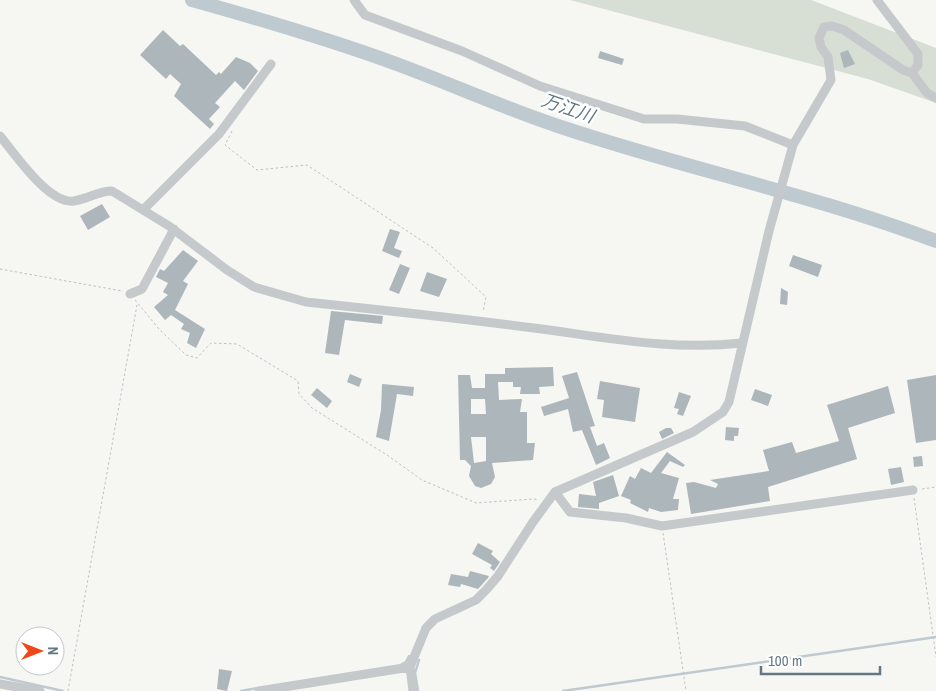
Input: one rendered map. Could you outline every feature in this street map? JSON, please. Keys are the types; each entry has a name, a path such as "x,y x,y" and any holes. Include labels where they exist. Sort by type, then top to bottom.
{"street":[{"path":"354,0 365,15 462,51 540,86 644,119 677,119 745,126 793,145"},
{"path":"877,0 918,54 918,65 912,73"},
{"path":"414,691 410,667 426,628 435,619 476,600 486,590 498,576 555,492 693,432 716,417 729,402 769,231 793,145 831,80 828,56 821,48 818,38 824,27 832,26 844,30 871,50 912,73 927,93 936,98"},
{"path":"144,209 219,134 271,64"},
{"path":"0,136 47,190 61,201 74,201 103,191 112,191 174,229 227,270 254,287 306,302 532,328 646,344 683,347 742,343"},
{"path":"130,294 142,289 174,229"},
{"path":"555,492 570,512 626,518 662,526 913,490"},
{"path":"259,691 410,667"},
{"path":"0,684 40,691"}],"path":[{"path":"234,128 225,145 256,170 307,165 433,248 486,297 482,312 488,316"},
{"path":"0,269 117,289 130,294 160,330 186,355 197,358 211,343 237,344 298,381 299,394 312,408 387,455 422,480 476,503 534,498 546,504"},
{"path":"68,691 137,304"},
{"path":"936,487 913,490 936,657"},
{"path":"662,526 686,691"}],"shaded area":[{"path":"570,0 811,0 936,48 936,103 868,79"}],"building":[{"path":"163,30 180,46 183,44 216,75 219,72 221,74 236,57 250,63 258,71 244,90 235,81 215,103 220,107 209,119 214,124 210,129 174,96 181,84 170,74 166,79 140,55"},
{"path":"848,50 855,64 844,68 840,53"},
{"path":"600,51 624,59 622,65 598,58"},
{"path":"102,204 110,217 88,230 80,216"},
{"path":"390,229 400,232 394,248 402,251 399,258 382,251"},
{"path":"183,250 198,261 183,281 188,284 175,310 205,329 196,348 187,343 190,333 181,329 184,324 171,315 165,320 154,307 168,295 163,292 168,283 156,277 160,269 164,271"},
{"path":"793,255 822,265 818,277 789,266"},
{"path":"400,264 410,268 399,294 389,290"},
{"path":"427,272 447,279 439,297 420,291"},
{"path":"781,288 788,292 787,305 780,304"},
{"path":"331,311 383,316 382,324 345,320 339,355 325,353"},
{"path":"553,367 554,386 539,387 540,394 520,394 521,387 513,387 513,382 498,382 499,400 522,399 520,412 527,412 527,443 535,443 533,460 492,463 495,477 491,484 481,488 475,486 469,476 471,466 465,460 460,460 458,375 470,375 472,388 485,388 485,374 505,374 505,368","holes":["471,399 485,399 486,414 471,414","471,437 486,437 486,461 474,463"]},
{"path":"577,372 595,426 590,427 597,446 604,443 610,458 596,465 582,430 573,432 568,409 544,416 541,407 569,398 562,376"},
{"path":"350,374 362,379 359,387 347,382"},
{"path":"936,375 936,440 916,443 907,380"},
{"path":"600,381 640,388 635,422 602,417 604,400 597,399"},
{"path":"382,384 414,387 413,396 397,394 389,441 376,437 381,410"},
{"path":"888,386 895,413 848,428 857,459 768,487 770,501 691,514 686,483 694,482 716,488 718,484 710,480 769,471 763,450 792,442 796,453 839,441 827,405"},
{"path":"317,388 332,401 327,408 311,395"},
{"path":"755,389 772,395 768,406 751,400"},
{"path":"679,392 691,396 683,416 677,414 679,409 674,408"},
{"path":"726,427 739,428 738,436 734,436 734,441 725,440"},
{"path":"666,428 671,428 674,433 662,439 659,432"},
{"path":"667,452 685,465 683,467 670,461 661,473 679,478 673,499 679,499 678,510 661,512 649,508 648,512 630,503 631,500 621,496 630,476 635,479 641,468 651,473"},
{"path":"922,456 923,466 914,467 913,457"},
{"path":"901,467 904,482 891,485 888,469"},
{"path":"613,475 619,496 599,503 599,509 578,507 579,494 596,496 593,482"},
{"path":"478,543 493,551 491,554 500,562 494,571 490,568 492,565 472,554"},
{"path":"470,571 489,576 478,589 461,584 460,587 448,585 451,574 468,577"},
{"path":"219,669 232,671 227,691 217,689"}],"waterway":[{"name":"万江川","path":"192,0 369,54 521,113 610,143 844,210 936,241"},
{"path":"563,691 936,637"},
{"path":"402,664 406,662 409,656"},
{"path":"418,691 415,673 419,660"},
{"path":"0,677 63,691"},
{"path":"241,691 258,688"}]}
